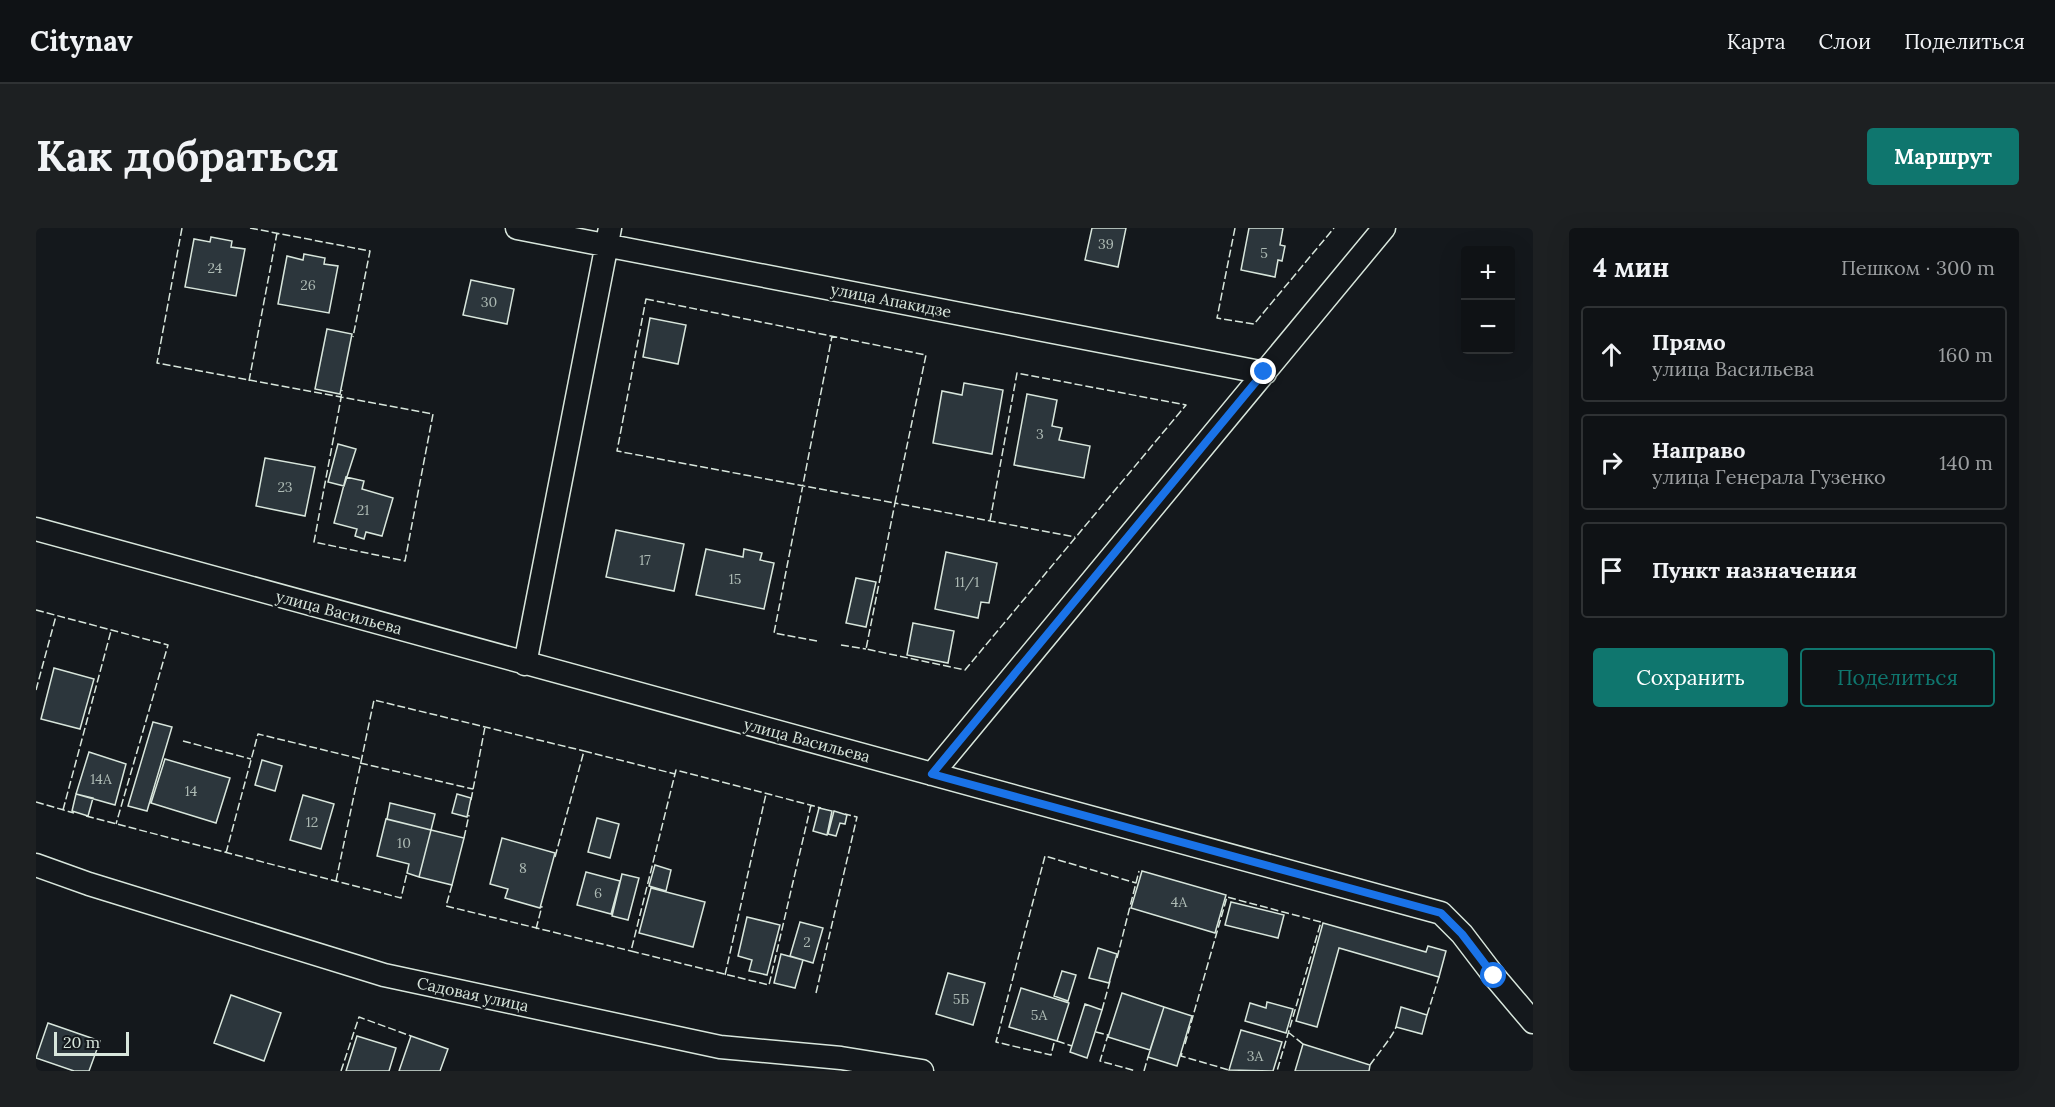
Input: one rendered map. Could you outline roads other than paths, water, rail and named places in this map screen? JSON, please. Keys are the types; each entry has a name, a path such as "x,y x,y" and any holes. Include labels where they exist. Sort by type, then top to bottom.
{"street":[{"name":"улица Апакидзе","path":"517,228 608,237 1264,372"},
{"path":"932,774 1384,228"},
{"path":"525,664 608,237"},
{"name":"улица Васильева","path":"36,529 1441,913 1462,934 1533,1022"},
{"name":"Садовая улица","path":"36,865 100,888 384,975 720,1047 841,1058 922,1071"}]}
